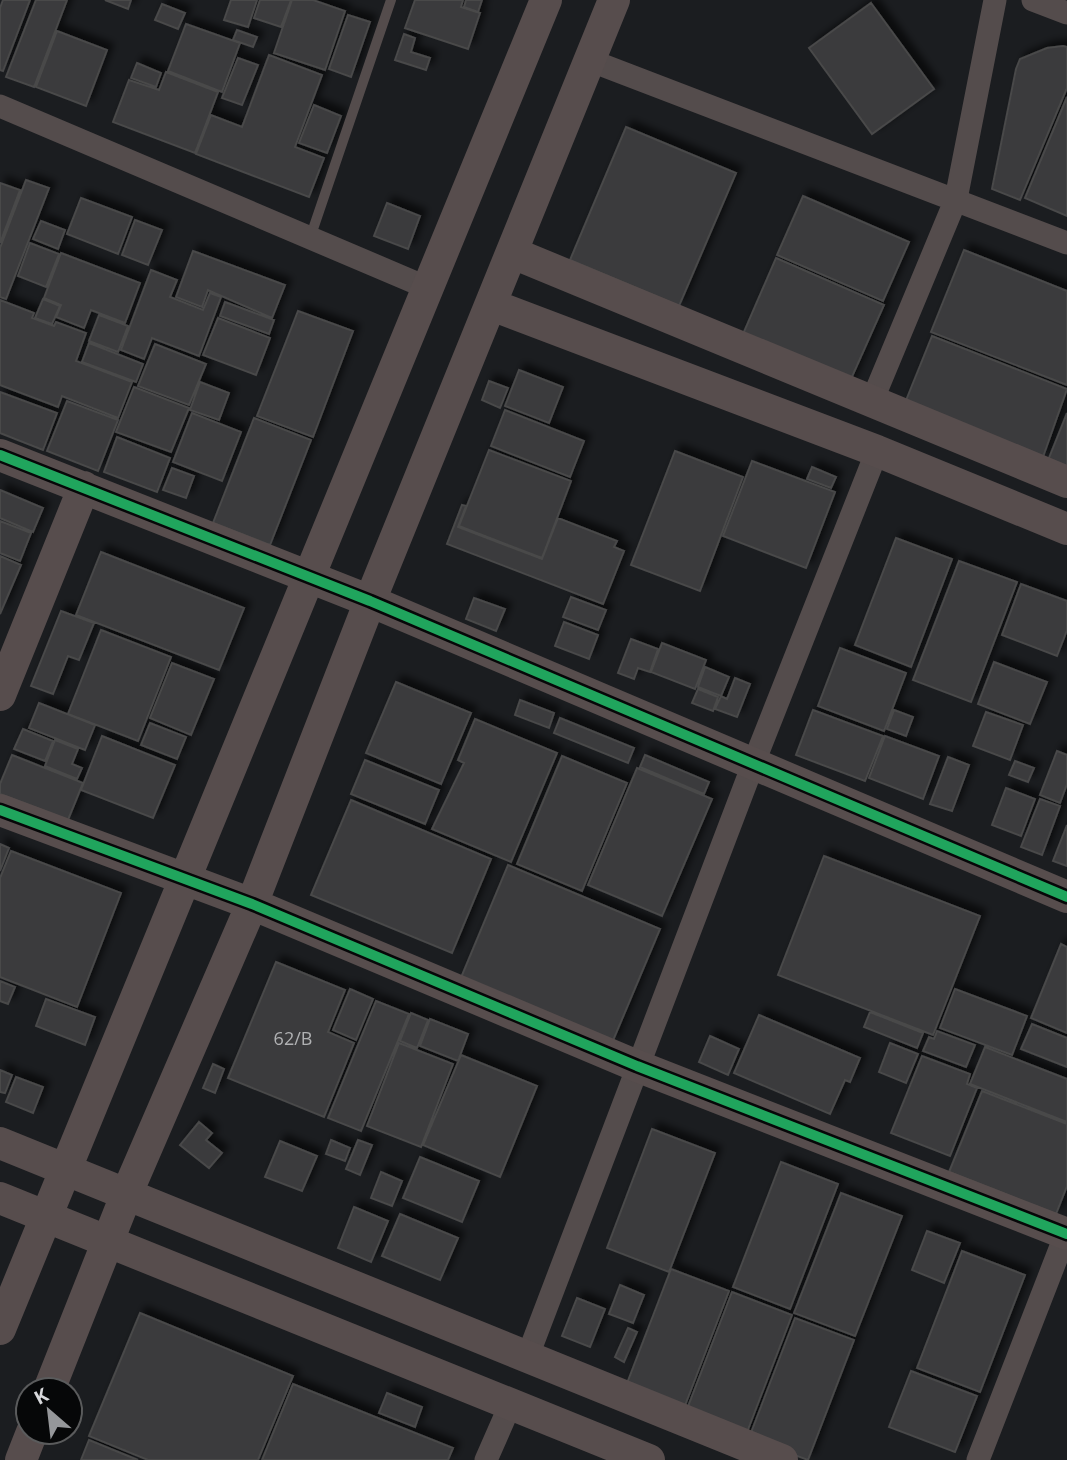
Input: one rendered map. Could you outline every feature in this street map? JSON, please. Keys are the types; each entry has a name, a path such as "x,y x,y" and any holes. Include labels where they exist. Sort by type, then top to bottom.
{"street":[{"path":"0,1329 546,0"},
{"path":"55,1376 127,1193 251,904 370,601 614,0"},
{"path":"872,401 956,199 995,0"},
{"path":"1033,0 1067,13"},
{"path":"589,60 1067,243"},
{"path":"0,106 428,288"},
{"path":"513,253 1067,482"},
{"path":"492,305 877,451 1067,529"},
{"path":"527,1358 754,762 877,451"},
{"path":"0,455 370,601 1067,897"},
{"path":"0,695 83,487"},
{"path":"0,810 183,881 251,904 637,1066 1067,1233 978,1460"},
{"path":"0,1143 782,1460"},
{"path":"0,1198 649,1460"},
{"path":"486,1460 511,1403"}],"lane":[{"path":"310,238 391,0"}],"building":[{"path":"3,0 30,0 3,71 0,70 0,8"},
{"path":"36,0 67,0 34,87 6,77"},
{"path":"105,0 131,0 128,9"},
{"path":"231,0 257,0 248,27 224,20"},
{"path":"260,0 291,0 281,27 254,18"},
{"path":"292,0 313,0 345,11 325,70 274,53"},
{"path":"415,0 463,0 461,7 480,13 468,49 405,28"},
{"path":"466,0 482,0 478,12 464,7"},
{"path":"871,3 934,89 872,134 809,48"},
{"path":"162,4 185,13 178,29 155,20"},
{"path":"348,15 370,22 351,77 329,69"},
{"path":"186,24 240,43 222,92 168,71"},
{"path":"237,30 257,37 253,47 233,40"},
{"path":"57,31 107,50 86,106 36,87"},
{"path":"404,34 415,38 411,52 430,58 426,70 395,60"},
{"path":"1067,47 1067,88 1020,200 992,189 1016,69 1020,59 1047,48"},
{"path":"269,55 322,75 295,147 324,158 309,197 196,154 211,115 242,127"},
{"path":"238,58 258,65 242,105 222,98"},
{"path":"137,63 161,73 156,87 131,78"},
{"path":"166,72 218,92 195,153 113,122 129,80 159,90"},
{"path":"1067,97 1067,216 1025,198"},
{"path":"314,105 341,116 327,153 299,143"},
{"path":"626,127 736,173 679,306 570,260"},
{"path":"26,180 49,188 6,299 0,297 0,248"},
{"path":"0,183 20,190 0,243"},
{"path":"803,196 909,242 883,301 777,255"},
{"path":"81,198 132,217 118,254 67,234"},
{"path":"387,203 420,216 408,249 374,236"},
{"path":"135,220 162,230 148,265 122,255"},
{"path":"41,221 65,230 58,249 33,239"},
{"path":"30,243 59,254 46,287 18,276"},
{"path":"964,250 1067,291 1067,385 931,332"},
{"path":"193,251 285,285 272,318 208,290 202,307 176,297"},
{"path":"61,253 140,283 125,323 91,310 84,328 56,317 61,305 44,298"},
{"path":"776,258 884,305 847,388 740,341"},
{"path":"151,270 177,280 170,297 203,310 210,293 221,297 199,356 152,338 144,359 121,350"},
{"path":"43,299 60,306 52,324 35,318"},
{"path":"0,300 34,313 32,318 54,326 56,322 86,333 76,361 132,382 118,418 62,396 58,407 0,385"},
{"path":"225,302 274,320 269,334 220,316"},
{"path":"298,311 353,331 313,437 257,416"},
{"path":"99,315 128,326 118,352 89,341"},
{"path":"218,318 270,338 256,375 203,355"},
{"path":"932,336 1067,389 1043,457 905,403"},
{"path":"89,343 143,364 136,382 82,362"},
{"path":"155,344 206,364 189,405 138,386"},
{"path":"519,370 563,387 549,423 505,406"},
{"path":"489,381 508,388 500,408 482,400"},
{"path":"200,382 229,393 219,420 190,410"},
{"path":"134,387 189,408 171,452 116,432"},
{"path":"0,392 57,413 43,450 0,433"},
{"path":"67,401 118,420 98,471 47,451"},
{"path":"505,410 584,441 570,477 491,446"},
{"path":"192,413 241,432 222,481 173,462"},
{"path":"1067,413 1067,471 1047,463"},
{"path":"254,418 311,440 270,545 213,523"},
{"path":"117,437 170,458 157,492 104,472"},
{"path":"489,450 571,481 542,558 459,526"},
{"path":"675,451 743,477 700,591 631,565"},
{"path":"752,461 835,492 806,568 723,536"},
{"path":"812,467 836,477 831,488 807,479"},
{"path":"172,468 194,476 186,498 163,490"},
{"path":"0,490 43,508 33,532 0,518"},
{"path":"462,505 466,506 458,527 542,559 558,518 617,541 614,547 624,551 603,604 447,544"},
{"path":"0,521 31,533 20,561 0,553"},
{"path":"896,538 952,559 911,667 855,645"},
{"path":"101,552 244,608 219,670 76,615"},
{"path":"0,556 21,565 0,614"},
{"path":"959,561 1017,582 971,702 913,680"},
{"path":"1021,584 1067,601 1067,630 1057,656 1002,635"},
{"path":"571,597 606,610 598,630 563,617"},
{"path":"474,598 505,609 496,631 466,619"},
{"path":"61,611 94,623 79,660 68,656 53,694 31,686"},
{"path":"564,622 598,635 589,659 555,646"},
{"path":"101,630 171,657 138,741 68,714"},
{"path":"631,639 658,649 650,672 638,668 634,679 618,673"},
{"path":"662,643 706,660 695,689 651,672"},
{"path":"840,648 906,673 884,731 818,706"},
{"path":"994,662 1047,682 1030,724 978,704"},
{"path":"172,663 214,679 191,735 150,718"},
{"path":"705,667 729,677 721,696 698,687"},
{"path":"735,678 750,684 737,717 715,709 721,696 727,699"},
{"path":"396,682 471,713 441,784 366,753"},
{"path":"698,689 718,697 713,711 692,703"},
{"path":"520,700 554,713 549,728 515,715"},
{"path":"39,703 95,725 85,750 29,728"},
{"path":"813,710 883,736 865,781 796,755"},
{"path":"894,710 913,717 906,736 887,729"},
{"path":"986,712 1023,725 1010,760 973,746"},
{"path":"560,718 634,748 628,763 554,733"},
{"path":"475,719 557,753 511,862 432,829 464,763 458,760"},
{"path":"150,723 186,737 177,759 141,745"},
{"path":"23,729 53,741 45,761 14,749"},
{"path":"102,736 175,765 153,818 81,790"},
{"path":"885,736 939,756 923,799 869,778"},
{"path":"55,740 78,749 72,764 82,768 77,779 45,766"},
{"path":"1057,751 1067,755 1067,784 1060,803 1040,795"},
{"path":"12,755 83,783 68,820 0,794 0,784"},
{"path":"645,755 709,782 704,794 640,767"},
{"path":"562,756 627,783 582,891 517,864"},
{"path":"948,757 969,765 952,811 930,804"},
{"path":"365,760 439,790 425,824 351,794"},
{"path":"1015,761 1034,768 1028,782 1009,775"},
{"path":"637,768 712,799 662,916 588,885"},
{"path":"1006,788 1035,799 1021,836 992,825"},
{"path":"1040,799 1060,806 1042,855 1021,847"},
{"path":"351,800 491,859 452,953 311,895"},
{"path":"1067,825 1067,866 1053,861"},
{"path":"0,844 9,848 0,871"},
{"path":"11,851 121,893 77,1007 0,977 0,878"},
{"path":"824,856 980,916 933,1035 778,975"},
{"path":"508,865 660,929 612,1043 460,980"},
{"path":"1061,944 1067,947 1067,1033 1031,1018"},
{"path":"276,962 345,990 328,1032 354,1043 324,1117 228,1078"},
{"path":"0,981 15,987 8,1004 0,1001"},
{"path":"350,989 373,999 356,1040 333,1030"},
{"path":"955,989 1027,1016 1012,1055 940,1028"},
{"path":"46,999 95,1017 85,1045 36,1026"},
{"path":"376,1001 409,1014 361,1131 328,1118"},
{"path":"870,1012 923,1033 917,1048 864,1027"},
{"path":"411,1013 428,1020 417,1048 400,1041"},
{"path":"759,1015 860,1058 850,1082 845,1080 830,1114 734,1073"},
{"path":"430,1019 468,1034 458,1061 420,1046"},
{"path":"1032,1024 1067,1038 1067,1067 1021,1049"},
{"path":"937,1031 975,1045 966,1067 923,1051 929,1037 934,1039"},
{"path":"710,1036 739,1049 728,1075 699,1062"},
{"path":"399,1043 453,1064 421,1147 367,1126"},
{"path":"890,1043 918,1054 906,1083 879,1072"},
{"path":"985,1047 1067,1079 1067,1122 970,1084"},
{"path":"461,1055 537,1086 500,1177 423,1145"},
{"path":"922,1056 970,1074 967,1084 977,1088 950,1156 891,1133"},
{"path":"213,1064 224,1069 215,1093 203,1088"},
{"path":"0,1070 12,1075 5,1093 0,1092"},
{"path":"16,1077 43,1087 33,1113 6,1102"},
{"path":"982,1091 1067,1124 1067,1186 1056,1214 949,1172"},
{"path":"199,1122 212,1133 206,1140 222,1153 209,1168 180,1145"},
{"path":"652,1129 715,1153 669,1272 607,1248"},
{"path":"331,1140 350,1148 345,1161 326,1154"},
{"path":"358,1140 372,1145 360,1175 346,1169"},
{"path":"280,1141 317,1156 302,1191 265,1177"},
{"path":"420,1157 479,1181 462,1222 403,1198"},
{"path":"781,1162 838,1184 790,1309 733,1287"},
{"path":"381,1172 402,1181 392,1206 371,1198"},
{"path":"841,1193 902,1216 855,1336 794,1313"},
{"path":"354,1207 388,1221 371,1262 338,1248"},
{"path":"400,1214 458,1238 440,1280 382,1256"},
{"path":"927,1231 960,1243 944,1283 912,1270"},
{"path":"962,1251 1025,1275 980,1392 917,1368"},
{"path":"671,1269 729,1291 684,1408 626,1386"},
{"path":"620,1285 644,1295 633,1323 609,1314"},
{"path":"732,1292 792,1315 744,1440 684,1417"},
{"path":"577,1298 605,1309 590,1347 562,1336"},
{"path":"140,1313 293,1376 258,1460 148,1460 89,1436"},
{"path":"795,1318 854,1340 808,1460 749,1438"},
{"path":"628,1328 637,1332 624,1362 615,1357"},
{"path":"911,1371 977,1396 955,1452 889,1427"},
{"path":"293,1384 453,1448 448,1460 262,1460"},
{"path":"387,1393 422,1407 415,1427 379,1413"},
{"path":"89,1440 138,1460 81,1460"}],"cycle path":[{"path":"0,455 370,601 1067,897"},
{"path":"0,810 252,904 637,1066 1067,1234"}]}
